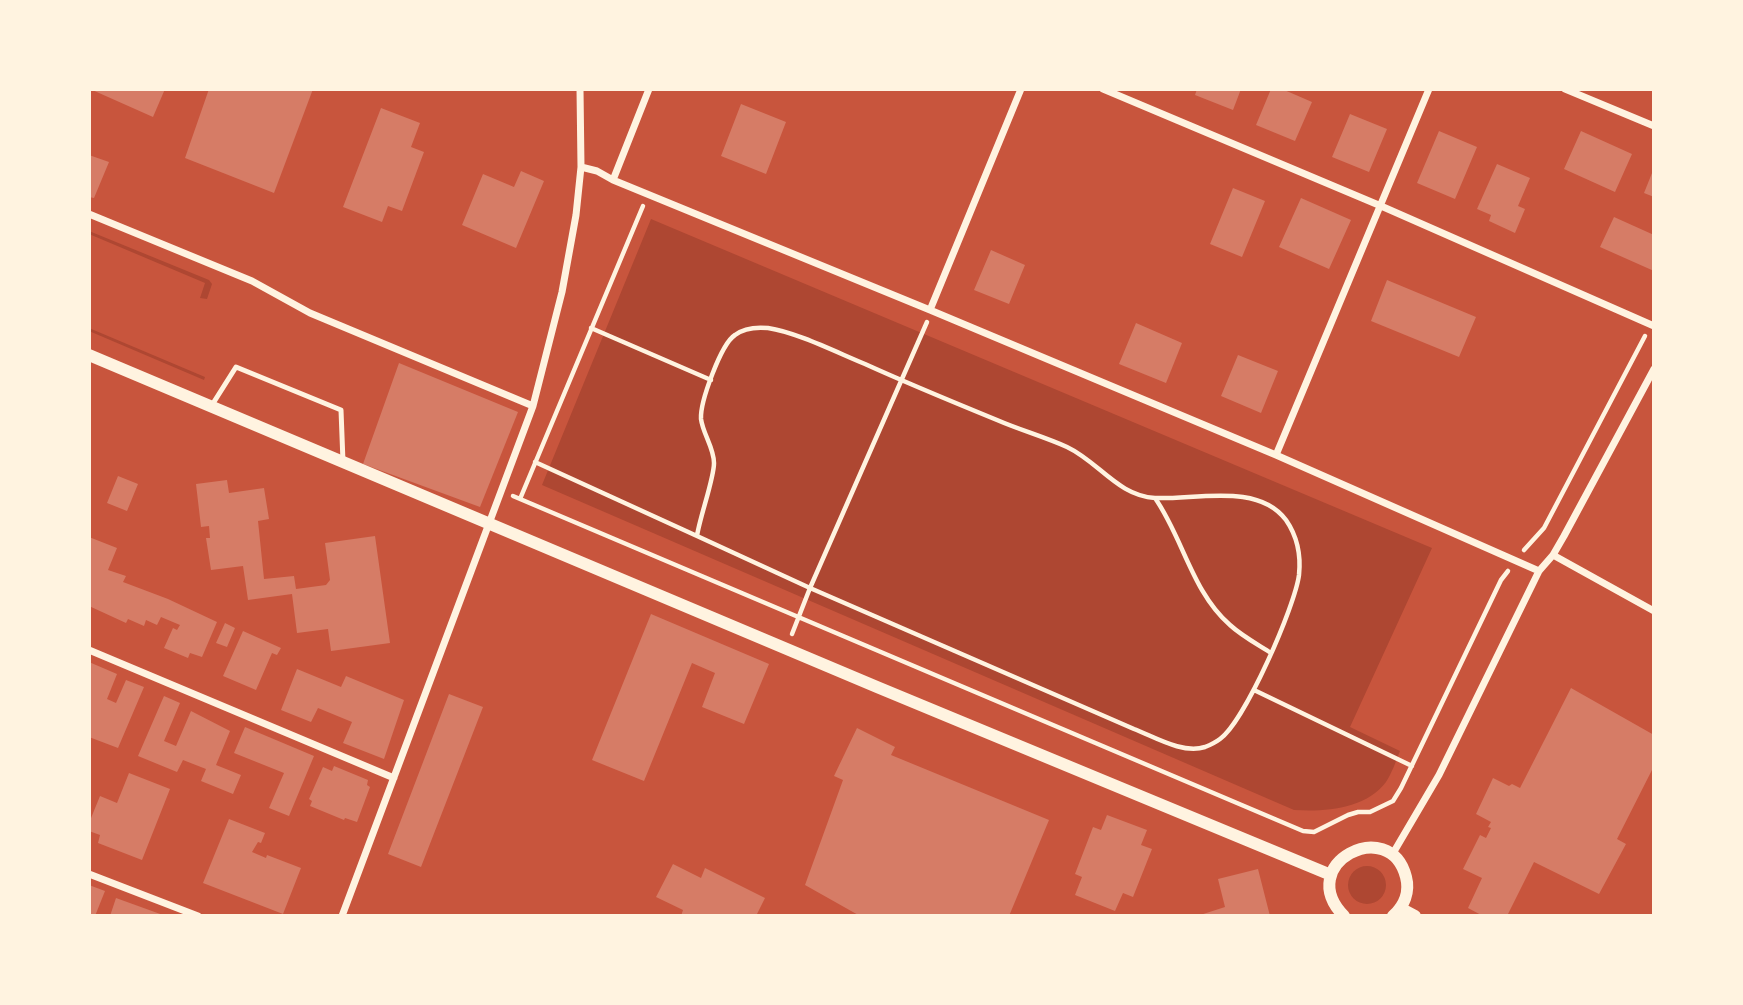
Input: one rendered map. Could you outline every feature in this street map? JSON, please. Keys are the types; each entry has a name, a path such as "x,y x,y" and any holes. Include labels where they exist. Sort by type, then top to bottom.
{"street":[{"path":"342,916 533,406 562,292 576,215 581,167 580,89"},
{"path":"613,180 649,89"},
{"path":"930,310 1021,89"},
{"path":"1103,89 1381,206 1652,325"},
{"path":"1276,456 1429,89"},
{"path":"1565,89 1654,126"},
{"path":"581,167 597,171 613,180 930,310 1276,456 1539,571"},
{"path":"89,214 252,281 310,313 533,406"},
{"path":"89,355 1331,875"},
{"path":"1392,855 1439,775 1539,571 1553,555 1654,369"},
{"path":"1553,555 1654,611"},
{"path":"89,650 394,778"},
{"path":"1344,916 1332,898 1331,875 1345,855 1368,847 1381,849 1399,863 1407,883 1407,894 1396,912 1415,916"},
{"path":"89,874 198,916"}],"lane":[{"path":"211,406 236,367 341,410 343,462"}],"path":[{"path":"648,193 520,499 1303,831 1314,832 1348,815 1370,812 1393,801 1501,580 1544,528 1652,325"},
{"path":"786,647 928,320 948,328 951,319"},
{"path":"591,328 711,380"},
{"path":"534,461 810,588 1175,746 1203,748 1222,738 1254,691 1287,617 1299,576 1300,558 1296,539 1276,508 1236,497 1193,495 1155,498 1132,493 1067,447 841,354 769,328 749,328 734,335 727,342 702,405 701,419 714,462 697,536"},
{"path":"1155,498 1167,515 1194,574 1216,609 1230,625 1270,653"},
{"path":"1254,691 1412,766"}],"shaded area":[{"path":"651,219 1432,548 1350,727 1400,751 1386,782 1368,798 1344,807 1294,810 542,485"},
{"path":"89,231 209,280 212,284 207,299 200,298 205,283 89,234"},
{"path":"89,328 205,377 204,380 89,331"},
{"path":"1367,866 1381,871 1386,885 1381,899 1367,904 1353,899 1348,885 1353,871"}],"building":[{"path":"90,89 165,89 153,117"},
{"path":"209,89 313,89 274,193 185,158"},
{"path":"1197,89 1241,89 1233,110 1195,95"},
{"path":"1271,89 1282,89 1312,102 1295,141 1256,125"},
{"path":"741,104 786,122 766,174 721,156"},
{"path":"381,108 420,123 411,147 424,152 402,211 388,206 382,222 343,207"},
{"path":"1350,114 1387,129 1369,172 1332,157"},
{"path":"1439,131 1477,147 1455,199 1417,183"},
{"path":"1581,131 1632,154 1615,192 1564,169"},
{"path":"89,155 109,162 94,198 89,197"},
{"path":"1497,164 1530,178 1518,206 1525,209 1515,233 1489,221 1491,215 1477,209"},
{"path":"1654,168 1654,197 1644,193"},
{"path":"521,171 544,181 516,248 462,225 483,174 514,187"},
{"path":"1233,188 1265,201 1242,257 1210,244"},
{"path":"1301,198 1351,220 1329,269 1279,247"},
{"path":"1614,217 1654,235 1654,271 1600,247"},
{"path":"991,250 1025,265 1009,304 974,290"},
{"path":"1387,280 1476,317 1459,357 1371,321"},
{"path":"1136,323 1182,343 1166,383 1119,364"},
{"path":"1238,355 1278,371 1261,413 1221,396"},
{"path":"399,363 518,412 480,507 363,464"},
{"path":"118,476 138,484 127,511 107,503"},
{"path":"227,480 229,493 264,488 269,519 258,521 264,579 294,576 296,589 326,585 330,580 325,543 375,536 390,643 331,651 328,629 297,633 292,594 248,600 243,566 211,570 206,538 210,538 209,526 201,527 196,484"},
{"path":"89,537 117,548 108,570 126,576 123,582 217,622 202,657 190,653 188,658 164,648 173,628 177,630 180,625 161,617 157,625 146,620 144,626 128,619 126,623 89,606"},
{"path":"651,614 769,664 744,724 702,707 715,673 692,663 644,781 592,760"},
{"path":"225,623 235,628 227,647 216,643"},
{"path":"243,631 281,648 277,655 272,653 256,690 223,676"},
{"path":"89,662 117,674 107,699 116,703 126,680 144,687 118,748 89,737"},
{"path":"297,669 341,687 346,676 404,700 384,759 343,743 352,722 318,708 311,722 281,710"},
{"path":"1571,688 1654,735 1654,766 1617,839 1626,844 1599,894 1534,862 1507,916 1483,916 1468,908 1482,878 1463,869 1480,835 1486,838 1491,828 1488,827 1491,822 1476,814 1493,778 1520,788"},
{"path":"449,694 483,707 421,867 388,854"},
{"path":"164,696 180,703 164,741 176,746 191,711 230,731 216,765 241,775 233,794 201,781 206,769 183,760 177,772 138,756"},
{"path":"245,727 314,756 289,816 269,808 284,773 234,753"},
{"path":"857,728 895,747 891,755 1049,820 1009,916 860,916 805,885 843,780 834,776"},
{"path":"334,766 368,780 367,785 370,787 357,822 345,818 344,820 310,806 312,801 309,799 323,767 332,771"},
{"path":"129,773 170,789 142,860 98,843 100,835 89,831 89,823 100,796 117,803"},
{"path":"1107,815 1147,830 1141,845 1152,849 1133,897 1123,893 1115,911 1075,895 1082,877 1075,874 1093,827 1101,830"},
{"path":"229,819 265,833 261,843 258,842 252,852 301,868 283,914 203,883"},
{"path":"673,864 701,878 705,868 765,898 756,916 681,916 683,910 656,897"},
{"path":"1258,869 1270,916 1197,916 1225,907 1218,879"},
{"path":"89,885 105,891 95,916 89,916"},
{"path":"116,898 163,915 163,916 110,916"}]}
